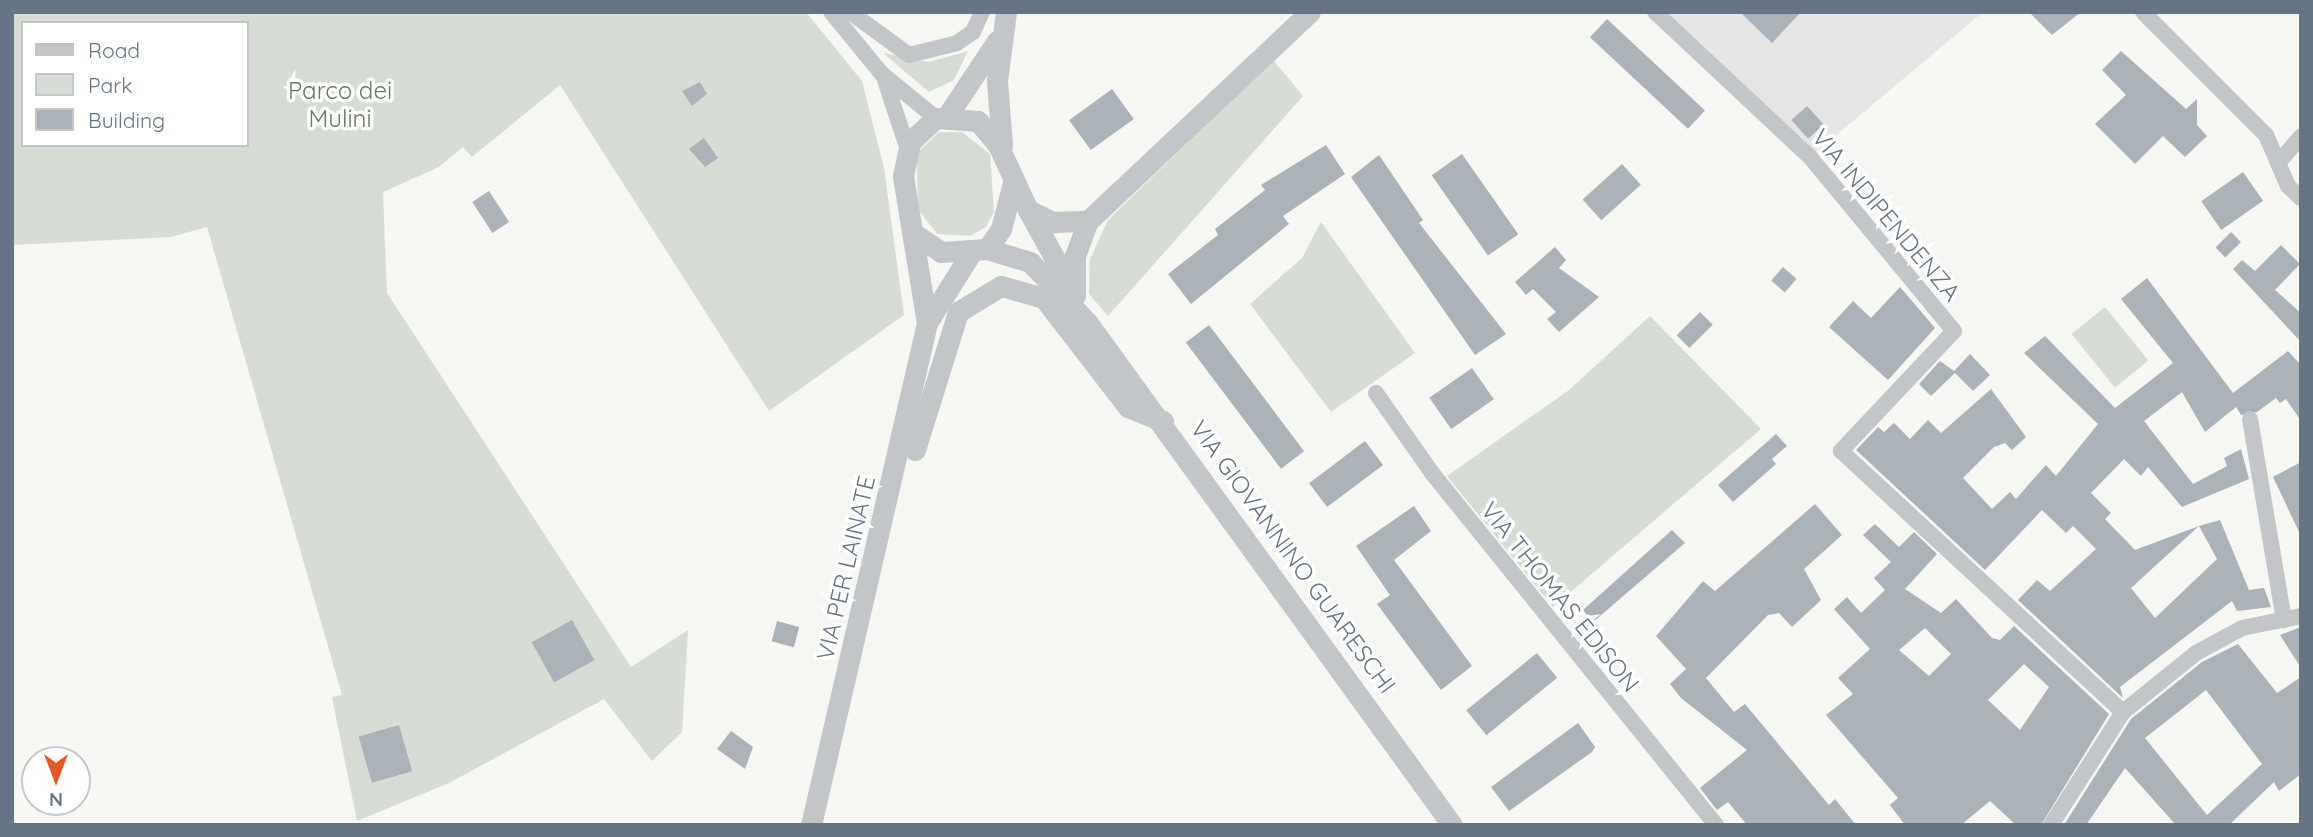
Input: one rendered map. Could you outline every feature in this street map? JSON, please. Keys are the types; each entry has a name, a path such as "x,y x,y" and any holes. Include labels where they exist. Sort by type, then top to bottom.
{"street":[{"path":"831,12 882,75 941,117 984,126 1028,210 1039,259 1087,322"},
{"path":"850,12 909,55 957,43 973,32 982,12"},
{"path":"1006,12 999,36 966,95 941,117 920,128 908,150 903,176 913,233 941,252 979,251 1039,259 1075,295 1087,322"},
{"path":"1039,259 1084,231 1310,12"},
{"name":"VIA INDIPENDENZA","path":"1655,12 1810,157 1954,331 1841,451 2123,712"},
{"path":"2143,12 2266,135 2278,163 2301,198"},
{"path":"979,251 1001,229 1009,173 998,127 999,36"},
{"path":"882,75 908,150"},
{"path":"2278,163 2301,137"},
{"path":"1028,210 1053,222 1084,231"},
{"path":"1075,295 1084,231"},
{"name":"VIA PER LAINATE","path":"811,825 928,323 913,233"},
{"name":"VIA PER LAINATE","path":"928,323 979,251"},
{"path":"874,563 891,538 947,333 975,297 1001,286 1044,298 1128,407 1165,422"},
{"name":"VIA GIOVANNINO GUARESCHI","path":"1087,322 1165,422 1452,825"},
{"name":"VIA THOMAS EDISON","path":"1376,393 1432,473 1716,825"},
{"path":"2250,419 2284,620"},
{"path":"2051,825 2123,712 2196,653 2242,628 2301,616"}],"shaded area":[{"path":"1664,12 1983,12 1815,153"}],"green space":[{"name":"Parco dei Mulini","path":"12,12 806,12 862,81 884,168 904,315 769,411 560,85 472,157 463,147 439,167 383,192 387,293 631,667 688,630 682,732 652,761 604,699 449,783 357,821 332,697 342,695 207,227 171,237 12,245"},
{"path":"968,51 954,80 929,92 883,53 929,62"},
{"path":"1273,60 1303,96 1108,316 1089,294 1090,259 1108,220"},
{"path":"939,132 962,132 990,154 994,212 986,227 970,236 937,234 918,209 917,153"},
{"path":"1321,222 1415,353 1331,412 1250,304 1302,258"},
{"path":"2105,307 2148,361 2115,388 2072,334"},
{"path":"1650,316 1761,429 1553,607 1447,476 1569,390"}],"building":[{"path":"1740,12 1801,12 1772,43"},
{"path":"2029,12 2081,12 2052,35"},
{"path":"1607,19 1705,110 1688,129 1590,37"},
{"path":"2121,51 2186,109 2197,99 2197,125 2207,136 2185,157 2163,136 2135,164 2095,124 2126,95 2102,70"},
{"path":"700,82 707,94 692,106 682,91"},
{"path":"1112,89 1134,119 1091,150 1069,120"},
{"path":"1807,106 1824,125 1808,139 1791,120"},
{"path":"704,138 718,158 705,167 689,149"},
{"path":"1326,145 1345,174 1283,216 1289,224 1191,304 1168,274 1218,235 1215,229 1265,190 1261,185"},
{"path":"1462,154 1518,234 1488,255 1432,175"},
{"path":"1379,155 1423,220 1419,223 1506,334 1475,355 1351,177"},
{"path":"1622,164 1641,185 1601,220 1583,199"},
{"path":"2243,172 2263,201 2221,230 2201,201"},
{"path":"489,191 509,222 492,233 472,202"},
{"path":"2231,232 2241,242 2225,257 2215,248"},
{"path":"2281,245 2300,264 2275,290 2301,313 2301,342 2233,269 2242,260 2255,271"},
{"path":"1555,247 1566,260 1559,268 1599,297 1559,332 1547,319 1556,312 1533,289 1526,295 1515,282"},
{"path":"1783,267 1797,279 1785,292 1771,281"},
{"path":"2147,278 2233,393 2288,351 2301,365 2301,421 2286,399 2280,403 2276,398 2257,412 2241,415 2236,407 2205,432 2182,392 2144,421 2193,484 2227,466 2224,458 2241,449 2249,479 2182,507 2148,467 2141,476 2124,459 2091,493 2111,513 2105,519 2135,550 2199,526 2220,520 2249,590 2264,588 2271,607 2237,611 2232,601 2120,687 2123,698 2018,600 2037,580 2050,591 2096,549 2073,526 2066,533 2042,510 1985,570 1856,450 1878,427 1884,432 1894,423 1910,439 1928,420 1941,433 1991,389 2026,437 2012,450 2005,443 1994,447 1963,478 1992,509 2010,492 2016,499 2046,465 2056,476 2098,424 2024,353 2045,336 2115,408 2173,363 2121,299","holes":["2199,526 2217,559 2155,618 2131,588"]},
{"path":"1900,287 1935,328 1888,380 1829,327 1853,301 1871,318"},
{"path":"1700,312 1713,325 1689,348 1677,335"},
{"path":"1209,325 1304,451 1281,469 1186,342"},
{"path":"1970,354 1990,375 1973,391 1955,373 1931,396 1919,384 1940,361 1954,371"},
{"path":"1472,368 1494,399 1451,429 1429,398"},
{"path":"1776,434 1787,446 1772,459 1776,464 1733,502 1718,485"},
{"path":"1365,441 1383,465 1327,507 1309,483"},
{"path":"2301,462 2301,536 2273,477"},
{"path":"1815,504 1842,535 1804,569 1821,600 1792,627 1779,613 1768,615 1706,678 1734,712 1745,704 1829,805 1835,799 1856,825 1747,825 1728,802 1717,810 1700,788 1747,750 1681,698 1670,684 1686,669 1656,636 1703,581 1715,591"},
{"path":"1414,506 1431,531 1394,560 1472,666 1441,690 1377,604 1390,595 1356,546"},
{"path":"1875,524 1899,547 1914,532 1937,554 1905,589 1941,613 1956,599 1992,638 2000,640 2014,626 2109,714 2041,825 2016,825 1990,801 1961,825 1905,825 1890,805 1898,798 1826,715 1853,694 1838,678 1870,649 1834,609 1847,597 1861,613 1885,590 1874,578 1891,562 1863,535","holes":["1925,628 1951,654 1929,676 1899,650","2024,664 2049,687 2020,730 1988,700"]},
{"path":"1672,530 1685,543 1593,622 1583,610"},
{"path":"572,620 594,660 554,683 532,642"},
{"path":"777,621 799,627 794,647 772,641"},
{"path":"2301,627 2301,668 2280,635"},
{"path":"2238,644 2277,693 2301,677 2301,774 2279,791 2274,782 2229,825 2176,825 2125,768 2086,825 2064,825 2131,719 2202,662","holes":["2206,690 2262,764 2207,815 2145,738"]},
{"path":"1537,653 1557,678 1486,735 1466,710"},
{"path":"1578,723 1595,747 1592,752 1509,811 1491,787"},
{"path":"399,725 412,771 372,783 359,737"},
{"path":"731,731 753,747 745,769 717,749"}]}
